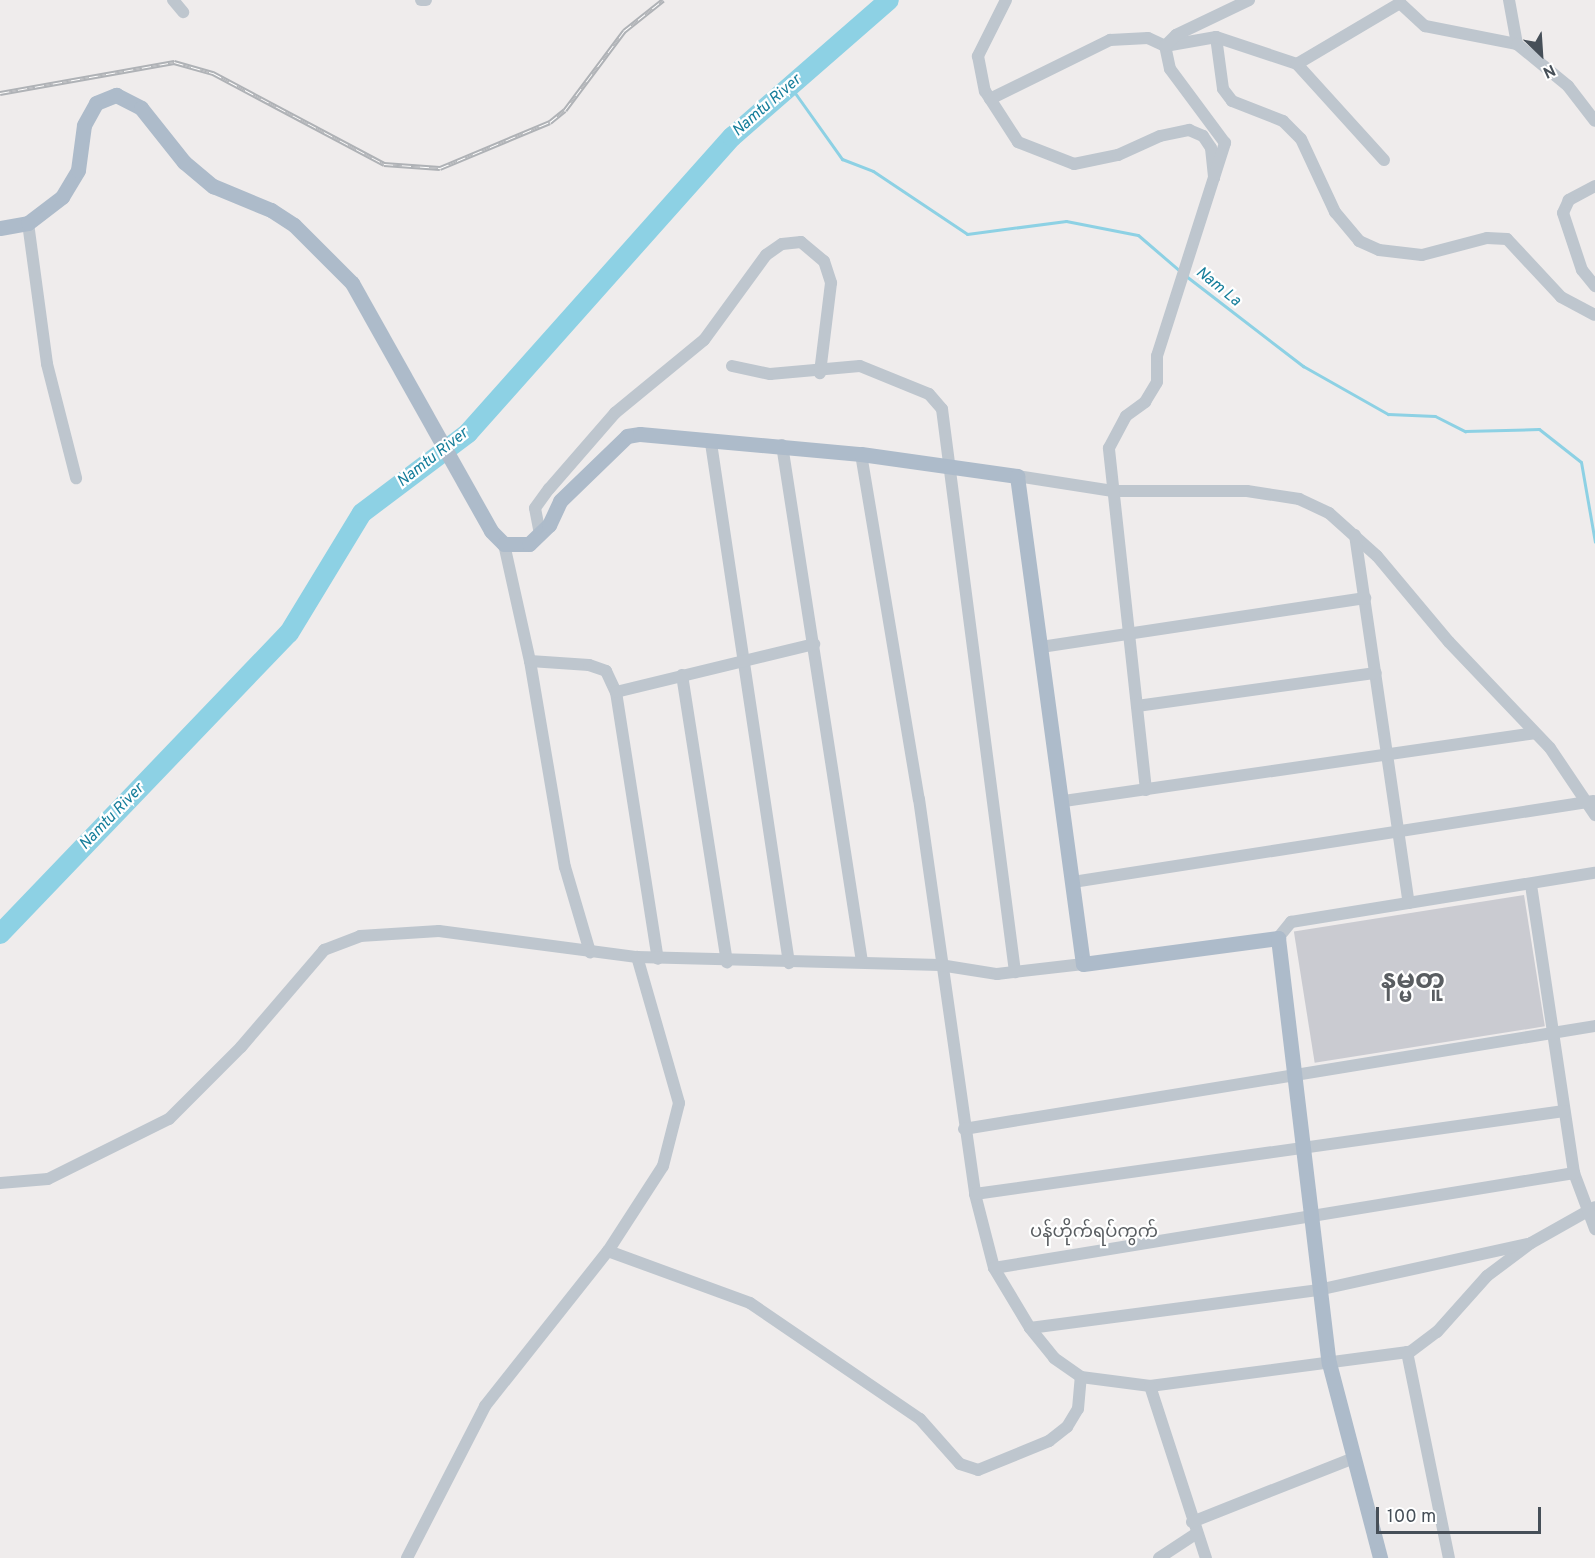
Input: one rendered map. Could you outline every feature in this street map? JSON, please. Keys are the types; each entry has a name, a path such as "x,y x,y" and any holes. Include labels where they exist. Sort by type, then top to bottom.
{"main road":[{"path":"0,228 28,223 62,197 78,170 84,124 96,103 116,95 141,108 183,162 213,186 271,210 316,243 362,300 491,531 504,544 529,544 540,534 560,501 627,436 711,443 782,445 949,465 1017,476 1064,801 1083,964 1278,938 1292,1076 1329,1363 1352,1459 1380,1558"}],"street":[{"path":"173,0 183,12"},
{"path":"421,0 426,0"},
{"path":"1006,0 978,56 990,99 1017,142 1074,164 1118,155 1160,136 1189,130 1203,136 1211,148 1214,184"},
{"path":"1165,46 1176,35 1249,0"},
{"path":"1509,0 1517,44"},
{"path":"1297,64 1400,3 1425,26 1517,44 1568,86 1595,121"},
{"path":"990,99 1110,40 1148,38 1165,46 1215,37 1297,64 1384,160"},
{"path":"1215,37 1223,88 1232,101 1283,121 1301,138 1335,212 1359,241 1379,250 1422,255 1487,238 1507,239 1561,297 1595,315"},
{"path":"1146,790 1109,448 1126,416 1145,402 1156,382 1157,356 1214,184 1225,142 1170,69 1165,46"},
{"path":"1595,186 1569,200 1563,213 1582,270 1595,286"},
{"path":"28,223 47,364 76,478"},
{"path":"540,534 535,508 549,489 615,412 704,340 766,255 782,244 801,242 824,261 831,283 820,373"},
{"path":"732,366 770,374 820,373 860,366 928,394 946,422 949,465 1015,972"},
{"path":"711,443 789,963"},
{"path":"782,445 862,962"},
{"path":"861,454 919,799 940,965 975,1194 994,1268 1030,1328 1054,1358 1081,1377 1150,1386 1407,1352 1437,1332 1487,1276 1531,1243 1590,1209"},
{"path":"1017,476 1113,491 1200,489 1299,499 1329,513 1354,535 1534,734 1593,806"},
{"path":"1354,535 1409,903"},
{"path":"504,544 530,661 565,867 590,952"},
{"path":"1041,647 1365,598"},
{"path":"616,692 743,659 814,644"},
{"path":"530,661 597,668 606,671 616,692 658,959"},
{"path":"1137,706 1376,673"},
{"path":"682,675 727,963"},
{"path":"1064,801 1534,734"},
{"path":"1073,882 1399,832 1593,806"},
{"path":"1278,938 1291,922 1595,873"},
{"path":"1531,885 1574,1173 1590,1209 1595,1229"},
{"path":"0,1183 48,1179 170,1119 241,1047 324,950 360,936 439,931 658,959 727,963 862,962 940,965 997,974 1083,964"},
{"path":"407,1558 485,1406 608,1251 663,1166 679,1103 637,957"},
{"path":"964,1129 1595,1026"},
{"path":"975,1194 1564,1111"},
{"path":"994,1268 1574,1173"},
{"path":"1030,1328 1318,1290 1531,1243"},
{"path":"608,1251 750,1303 920,1419 960,1464 978,1470 1049,1441 1066,1427 1078,1409 1081,1377"},
{"path":"1407,1352 1449,1558"},
{"path":"1150,1386 1206,1558"},
{"path":"1159,1558 1195,1527 1352,1459"}],"building":[{"path":"1524,895 1545,1026 1315,1063 1294,931"}],"waterway":[{"name":"Namtu River","path":"0,934 289,633 362,513 468,433 732,137 889,0"},
{"name":"Nam La","path":"790,86 842,159 873,171 967,234 1066,221 1138,235 1181,272"},
{"name":"Nam La","path":"1186,276 1303,366 1388,414 1435,416 1465,431 1539,429 1581,462 1595,542"}],"railway":[{"path":"0,93 174,62 213,73 384,164 440,168 550,122 565,110 624,31 663,0"}],"district":[{"name":"နမ္မတူ","path":"1413,982"},
{"name":"ပန်ဟိုက်ရပ်ကွက်","path":"1094,1233"}]}
